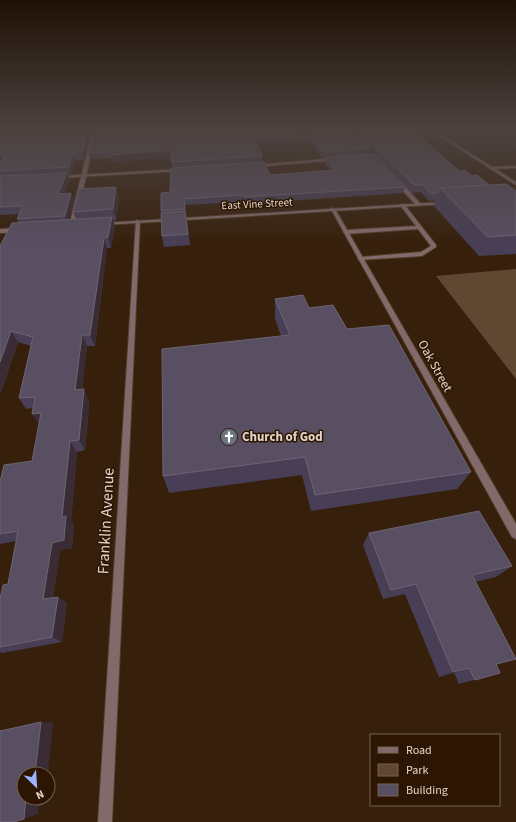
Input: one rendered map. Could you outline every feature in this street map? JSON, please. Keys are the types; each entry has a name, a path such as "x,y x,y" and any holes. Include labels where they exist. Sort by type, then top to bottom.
{"street":[{"path":"72,226 85,170"},
{"path":"53,177 182,170"},
{"path":"495,170 516,184"},
{"path":"393,178 418,204"},
{"name":"East Vine Street","path":"94,224 448,202"},
{"path":"361,259 422,254 434,246 402,205"},
{"name":"Oak Street","path":"334,209 516,534"},
{"name":"Franklin Avenue","path":"105,822 138,221"},
{"path":"65,227 80,226"},
{"path":"346,232 419,227"},
{"path":"0,231 22,229"}],"green space":[{"path":"516,269 516,379 436,276"}],"building":[{"path":"171,170 268,170 270,175 330,170 389,170 405,187 244,197 243,195 184,199 185,209 161,211 161,193 170,192"},
{"path":"399,170 465,170 472,176 477,175 489,185 440,188 438,193 431,194 423,185 414,185"},
{"path":"67,173 58,194 71,193 65,216 17,219 23,206 0,207 0,176"},
{"path":"506,184 516,191 516,235 488,237 440,188"},
{"path":"116,187 113,209 73,212 79,189"},
{"path":"185,211 188,234 162,236 161,213"},
{"path":"112,217 108,237 104,238 90,335 82,335 75,390 84,389 79,440 70,441 62,517 66,516 64,540 52,543 43,599 58,597 52,637 0,647 0,599 3,585 8,584 18,531 0,534 0,482 4,465 32,461 41,413 32,414 35,397 19,398 33,337 11,331 0,362 0,246 12,223"},
{"path":"303,295 309,308 333,305 347,329 389,325 471,472 315,495 305,457 163,476 162,349 290,335 275,299"},
{"path":"479,511 512,566 472,575 516,659 496,664 500,673 475,680 469,668 453,672 416,584 391,590 369,533"},
{"path":"41,722 36,766 16,766 16,806 25,806 24,819 13,822 0,822 0,731"}],"place":[{"name":"Church of God","path":"229,437"}]}
